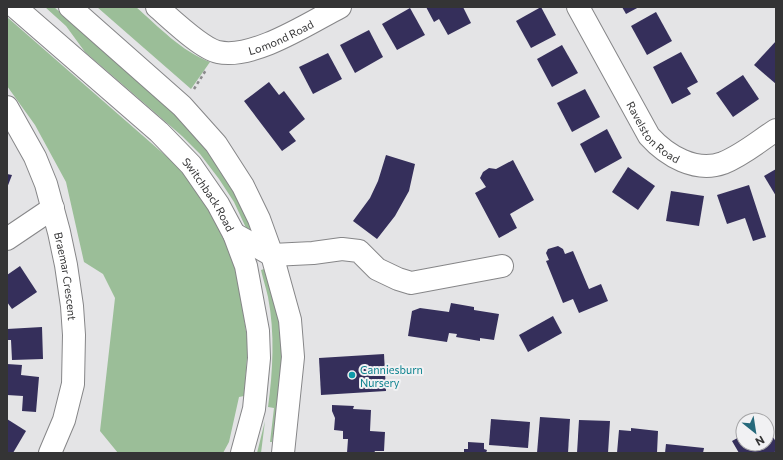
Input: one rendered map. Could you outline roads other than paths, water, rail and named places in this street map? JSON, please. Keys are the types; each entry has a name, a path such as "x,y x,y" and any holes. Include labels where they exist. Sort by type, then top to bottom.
{"main road":[{"name":"Switchback Road","path":"15,7 159,132 191,165 218,204 234,234 246,266 258,331 259,358 254,409 242,453"},
{"path":"70,7 182,106 216,144 243,186 259,219 272,255 290,320 293,357 283,453"},
{"name":"Lomond Road","path":"157,7 197,42 218,52 239,53 266,46 340,7"},
{"name":"Ravelston Road","path":"578,7 649,136 669,154 683,161 710,166 723,163 742,154 776,130"},
{"name":"Braemar Crescent","path":"7,107 35,157 46,184 66,265 72,306 74,362 73,384 64,420 50,453"},
{"path":"7,239 53,208"},
{"path":"234,234 272,255 313,253 342,249 360,251 377,269 398,279 411,283 502,266"}],"place":[{"name":"Canniesburn Nursery","path":"352,375"}]}
